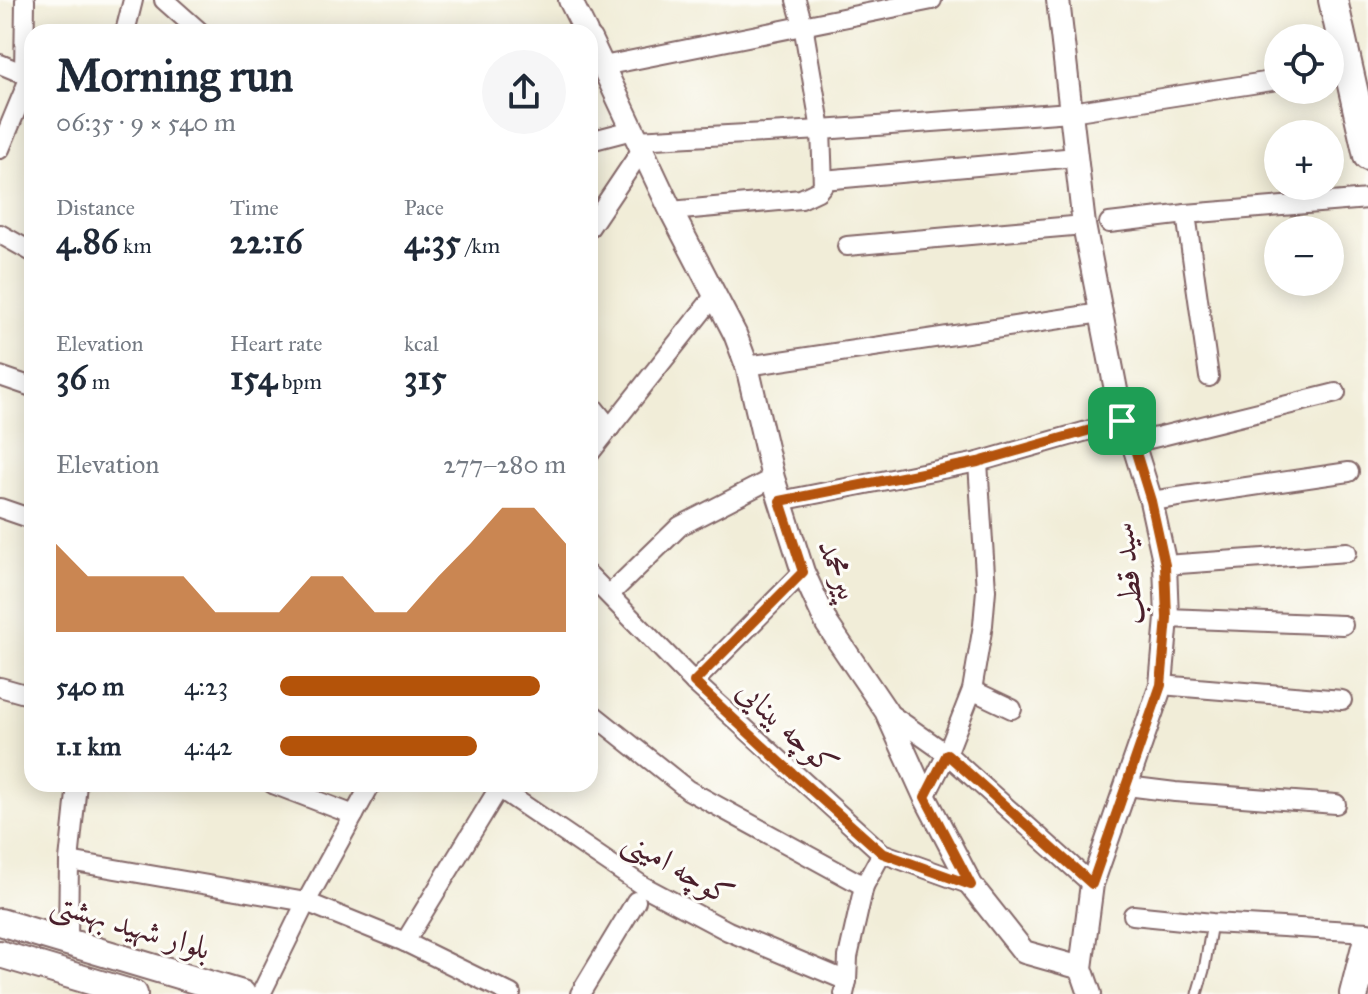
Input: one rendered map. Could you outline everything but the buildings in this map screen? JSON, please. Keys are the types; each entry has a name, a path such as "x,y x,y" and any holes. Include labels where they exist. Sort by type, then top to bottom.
{"main road":[{"path":"1333,0 1368,156"},
{"name":"بلوار شهید بهشتی","path":"0,922 242,994"},
{"path":"1354,994 1368,939"},
{"name":"بلوار شهید بهشتی","path":"0,954 90,987 134,994"}],"street":[{"path":"25,0 26,24"},
{"path":"127,24 133,0"},
{"path":"164,0 191,24"},
{"path":"570,0 582,24"},
{"path":"671,211 801,199 823,185 821,130 796,0"},
{"path":"603,66 932,0"},
{"name":"سید قطب","path":"1058,0 1084,225 1122,421 1133,443 1151,501 1165,565 1167,618 1161,685 1092,884 1081,968 1090,994"},
{"name":"پیرمحمد","path":"598,56 636,141 735,334 747,366 780,501 803,572 827,624 886,711 925,797 971,885 1024,952 1081,968"},
{"path":"0,64 24,76"},
{"path":"598,141 821,130 1071,112 1264,82"},
{"path":"0,149 24,88"},
{"path":"598,212 636,141"},
{"path":"823,180 1076,157"},
{"path":"1109,223 1368,199"},
{"path":"1186,214 1209,377"},
{"path":"847,246 1084,225"},
{"path":"0,234 24,248"},
{"path":"598,443 715,295"},
{"path":"747,366 1101,313"},
{"path":"0,376 24,384"},
{"path":"1133,443 1336,393"},
{"path":"598,413 610,428"},
{"path":"780,501 978,462 1122,421"},
{"path":"925,797 947,754 972,690 983,625 986,590 978,462"},
{"path":"1151,501 1349,472"},
{"path":"610,594 680,526 773,478"},
{"path":"0,508 24,516"},
{"path":"1165,565 1347,552"},
{"path":"694,682 803,572"},
{"name":"کوچه بینایی","path":"598,583 694,682 882,853 971,885"},
{"path":"1167,618 1343,625"},
{"path":"1161,685 1342,700"},
{"path":"0,687 24,694"},
{"path":"972,690 1012,709"},
{"path":"886,711 947,754 1092,884"},
{"path":"598,718 688,790 864,886"},
{"path":"1127,786 1336,804"},
{"path":"68,942 69,861 76,792"},
{"path":"294,792 354,815"},
{"path":"261,994 306,902 367,792"},
{"path":"405,942 492,792"},
{"name":"کوچه امینی","path":"505,792 643,886 845,988"},
{"path":"845,988 848,957 864,886 882,853"},
{"path":"69,861 306,902 405,942 511,994"},
{"path":"587,992 636,901"},
{"path":"1133,915 1368,932"}],"lane":[{"path":"1197,994 1212,923"}],"route":[{"path":"1122,421 1133,443 1151,501 1165,565 1167,618 1161,685 1092,884 947,754 925,797 971,885 882,853 694,682 803,572 780,501 978,462 1122,421"}]}
